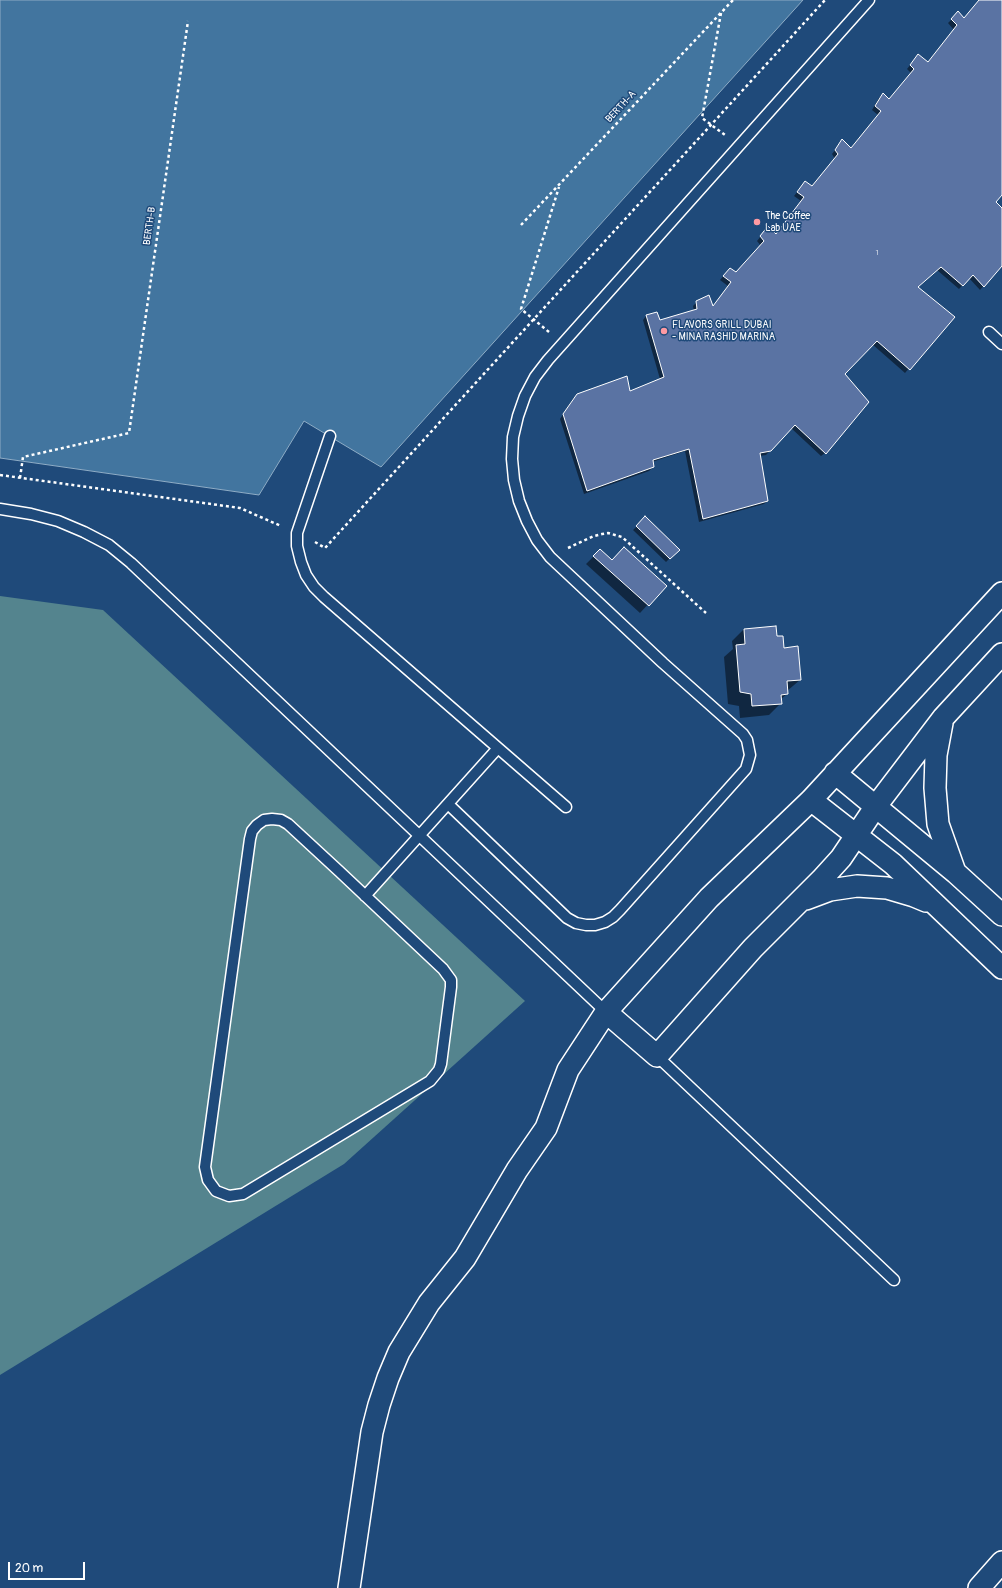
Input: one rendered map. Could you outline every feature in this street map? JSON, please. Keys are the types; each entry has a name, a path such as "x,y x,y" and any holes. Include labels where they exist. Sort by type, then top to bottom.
{"street":[{"path":"348,1588 372,1432 379,1405 396,1358 425,1309 465,1258 517,1170 546,1128 568,1070 606,1012 709,898 811,800 1002,593"},
{"path":"606,1012 657,1056 753,948 841,858 876,806 943,718 1002,654"},
{"path":"943,718 936,755 935,788 938,824 956,873"},
{"path":"836,773 956,873 1002,915"},
{"path":"811,800 893,864 1002,968"},
{"path":"801,900 830,890 857,886 887,888 914,896 939,908"},
{"path":"979,1588 1002,1562"}],"lane":[{"path":"448,804 567,918 576,923 595,925 605,922 620,910 746,769 750,755 749,747 743,734 663,663 550,557 537,540 519,501 514,480 512,459 513,437 525,396 535,377 562,344 869,0"},
{"path":"989,332 1002,344"},
{"path":"330,436 297,533 297,546 306,575 314,587 566,807"},
{"path":"0,510 31,514 58,521 109,545 131,563 606,1012"},
{"path":"365,896 498,748"},
{"path":"264,820 281,820 288,824 365,896 443,969 450,980 452,987 438,1070 430,1081 243,1194 229,1196 216,1191 208,1180 205,1167 252,831 264,820"},
{"path":"657,1056 894,1280"}],"path":[{"name":"BERTH-A","path":"522,225 733,0"},
{"path":"0,475 240,508 297,533 325,548 824,0"},
{"path":"721,13 702,118 738,146"},
{"name":"BERTH-B","path":"20,478 23,457 129,433 188,21"},
{"path":"560,184 521,309 562,344"},
{"path":"550,557 594,536 608,533 616,534 628,542 706,613"}],"green space":[{"path":"0,596 103,610 525,1001 344,1164 0,1375"}],"water":[{"path":"0,0 803,0 381,467 304,421 259,495 0,458"}],"building":[{"path":"979,0 1002,0 1002,195 996,202 1002,208 1002,266 984,287 973,275 963,286 941,267 918,287 955,317 910,370 877,341 845,374 869,402 826,454 795,425 771,451 760,453 768,501 703,519 689,449 653,460 654,467 587,491 563,414 577,394 627,376 630,391 664,377 646,315 657,312 660,320 697,309 696,301 709,295 713,306 731,282 723,276 730,268 736,272 764,241 760,236 768,226 776,234 804,197 797,192 805,181 812,186 838,154 835,150 842,139 851,148 881,111 875,106 883,93 889,99 914,69 910,65 918,54 928,62 957,25 951,19 958,11 964,18"},
{"path":"645,516 680,550 670,559 636,526"},
{"path":"624,547 667,586 649,606 593,556 600,549 612,560"},
{"path":"776,626 777,636 783,636 784,648 798,646 801,680 787,681 788,694 781,695 782,704 752,706 751,694 740,692 736,645 745,644 744,629"}],"place":[{"name":"The Coffee Lab UAE","path":"757,222"},
{"name":"FLAVORS GRILL DUBAI - MINA RASHID MARINA","path":"664,331"}]}
